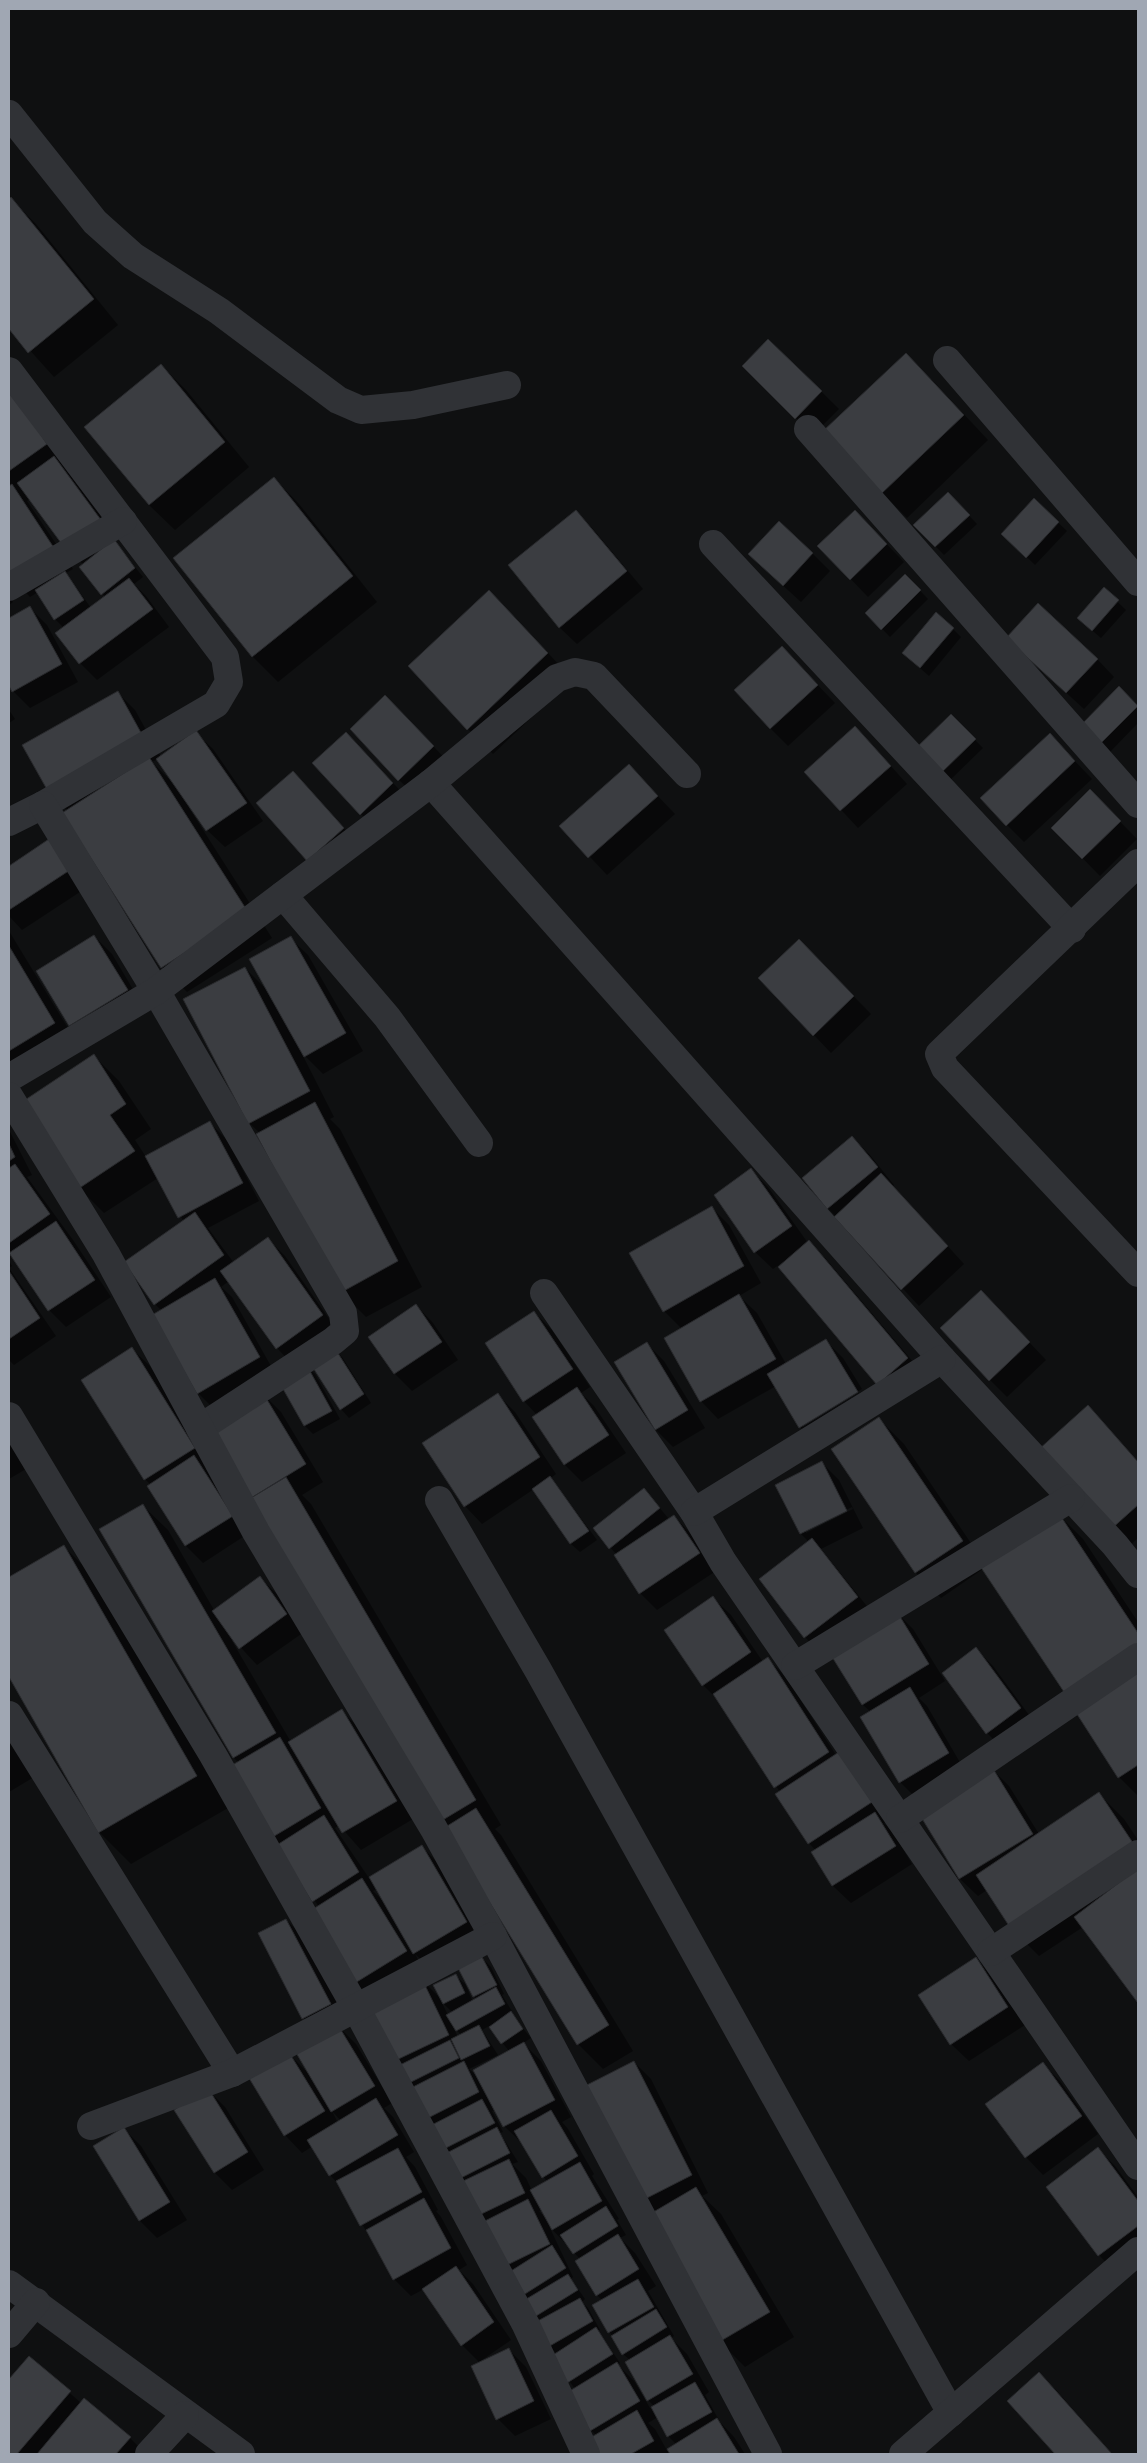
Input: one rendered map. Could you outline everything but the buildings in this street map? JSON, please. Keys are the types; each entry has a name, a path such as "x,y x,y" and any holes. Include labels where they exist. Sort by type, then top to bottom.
{"street":[{"path":"9,114 95,222 127,250 219,312 338,400 362,410 413,405 507,385"},
{"path":"947,360 1138,582"},
{"path":"9,370 225,657 228,682 216,704 43,805 9,822"},
{"path":"808,429 1138,804"},
{"path":"9,588 123,521"},
{"path":"713,544 1072,929"},
{"path":"9,1078 156,991 431,783 557,678 575,672 594,676 686,774"},
{"path":"431,783 942,1359 1071,1498 1138,1574"},
{"path":"43,805 156,991 343,1313 345,1331 333,1341 200,1428"},
{"path":"1138,863 1072,929 939,1054 945,1068 1138,1273"},
{"path":"283,895 387,1017 479,1143"},
{"path":"9,1096 106,1254 256,1532 434,1829 493,1936 768,2454"},
{"path":"544,1293 694,1512 723,1562 1138,2166"},
{"path":"694,1512 942,1359"},
{"path":"9,1416 213,1755 356,2008 526,2325 586,2454"},
{"path":"795,1666 1071,1498"},
{"path":"439,1500 538,1670 951,2412"},
{"path":"900,1819 1138,1657"},
{"path":"9,1715 232,2073"},
{"path":"991,1952 1138,1854"},
{"path":"90,2126 232,2073 493,1936"},
{"path":"903,2454 1138,2251"},
{"path":"9,2284 36,2302 185,2415 241,2454"},
{"path":"9,2334 36,2302"},
{"path":"149,2454 185,2415"}]}
